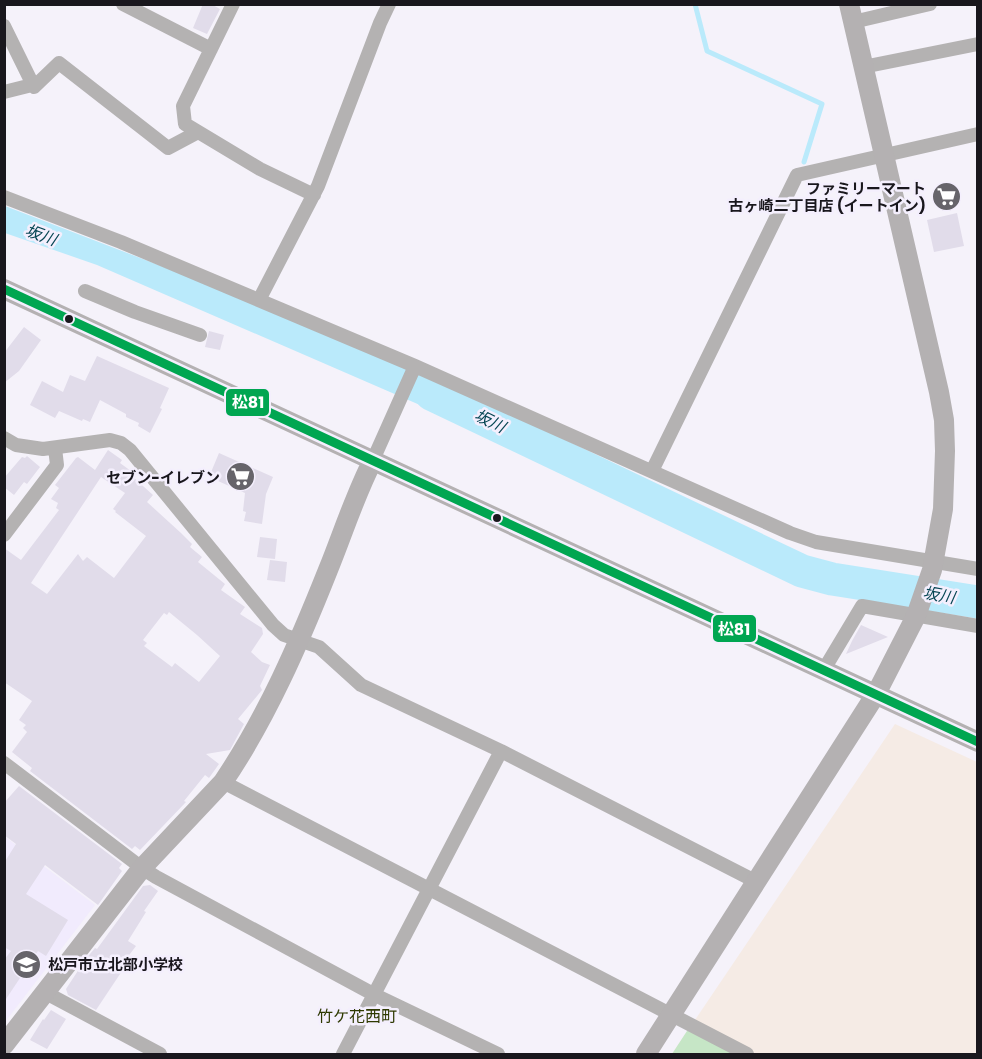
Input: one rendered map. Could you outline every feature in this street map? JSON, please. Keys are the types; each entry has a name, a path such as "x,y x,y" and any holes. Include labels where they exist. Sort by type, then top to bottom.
{"street":[{"path":"123,4 211,49"},
{"path":"233,4 183,106 185,124 260,169 314,195"},
{"path":"259,300 314,195 389,4"},
{"path":"646,1054 876,694 917,613 933,565 945,483 944,420 933,363 851,13 930,4"},
{"path":"4,26 32,85"},
{"path":"863,67 978,44"},
{"path":"4,92 32,85 34,87 58,63 168,148 198,132"},
{"path":"652,471 797,176 978,134"},
{"path":"4,197 121,242 259,300 816,542 933,565 978,569"},
{"path":"4,289 978,742"},
{"path":"85,291 200,335"},
{"path":"4,1045 142,868 223,782 251,738 299,640 373,460 414,368"},
{"path":"4,438 16,445 43,449 110,440 121,443 130,450 273,625 284,635 319,647 361,685 501,751 755,881"},
{"path":"4,535 57,465 55,447"},
{"path":"823,671 862,606 917,613 978,626"},
{"path":"343,1054 501,751"},
{"path":"4,763 142,868 375,995 498,1054"},
{"path":"223,782 747,1054"},
{"path":"46,993 160,1054"}],"shaded area":[{"path":"895,724 977,762 977,1054 672,1054"},
{"name":"松戸市立北部小学校","path":"4,836 95,905 5,1022 4,1022"}],"green space":[{"path":"687,1031 695,1031 740,1054 672,1054"}],"water":[{"path":"5,206 195,279 479,399 466,425 97,265 5,233"}],"building":[{"path":"203,4 211,4 220,9 207,34 193,28"},
{"path":"957,213 964,246 934,252 927,220"},
{"path":"24,327 41,340 19,371 4,383 4,353"},
{"path":"209,331 224,335 220,350 205,347"},
{"path":"97,356 169,388 150,433 138,426 139,423 126,417 126,414 100,400 90,422 59,411 55,418 30,405 42,381 63,392 70,375 85,381"},
{"path":"108,450 122,460 120,463 135,474 133,477 153,495 147,502 192,544 190,547 202,557 198,562 225,584 221,590 245,607 240,614 262,628 263,634 251,652 262,662 270,665 260,686 262,690 238,719 244,724 230,750 206,754 219,764 209,778 205,775 184,801 186,802 140,850 135,846 132,849 30,771 32,768 12,752 27,732 23,728 26,725 19,720 32,701 4,682 4,548 21,560 59,510 56,508 58,503 51,499 59,488 55,485 76,458 78,457 95,470","holes":["101,477 125,493 113,509 115,512 146,536 114,578 87,557 83,561 78,554 47,594 31,583","169,612 220,656 199,682 175,663 172,667 144,646 147,643 143,640 164,613 167,615"]},
{"name":"セブン-イレブン","path":"219,453 273,477 266,494 262,524 244,521 245,493 209,477"},
{"path":"27,456 40,467 27,484 24,482 14,495 4,487 4,478 22,457"},
{"path":"260,537 277,539 275,559 257,557"},
{"path":"270,560 287,562 285,582 267,580"},
{"path":"861,625 888,637 846,654 852,641"},
{"path":"19,786 122,864 119,868 122,871 98,905 45,865 26,894 68,920 46,956 38,951 4,1002 4,960 11,951 4,947 4,863 16,844 4,835 4,803"},
{"path":"150,885 158,891 128,941 136,946 121,966 124,968 96,1010 68,995 66,989 85,960 95,948 97,949 143,886"},
{"path":"51,1010 66,1019 47,1049 30,1040"}],"waterway":[{"path":"695,4 707,51 822,104 804,162"},
{"name":"坂川","path":"431,394 802,571 832,579 978,602"}],"transit line":[{"name":"松81","path":"4,289 978,742"}],"place":[{"name":"ファミリーマート 古ヶ崎二丁目店 (イートイン)","path":"947,197"},
{"name":"セブン-イレブン","path":"241,477"},
{"name":"松戸市立北部小学校","path":"27,964"}],"district":[{"name":"竹ケ花西町","path":"357,1016"}]}
